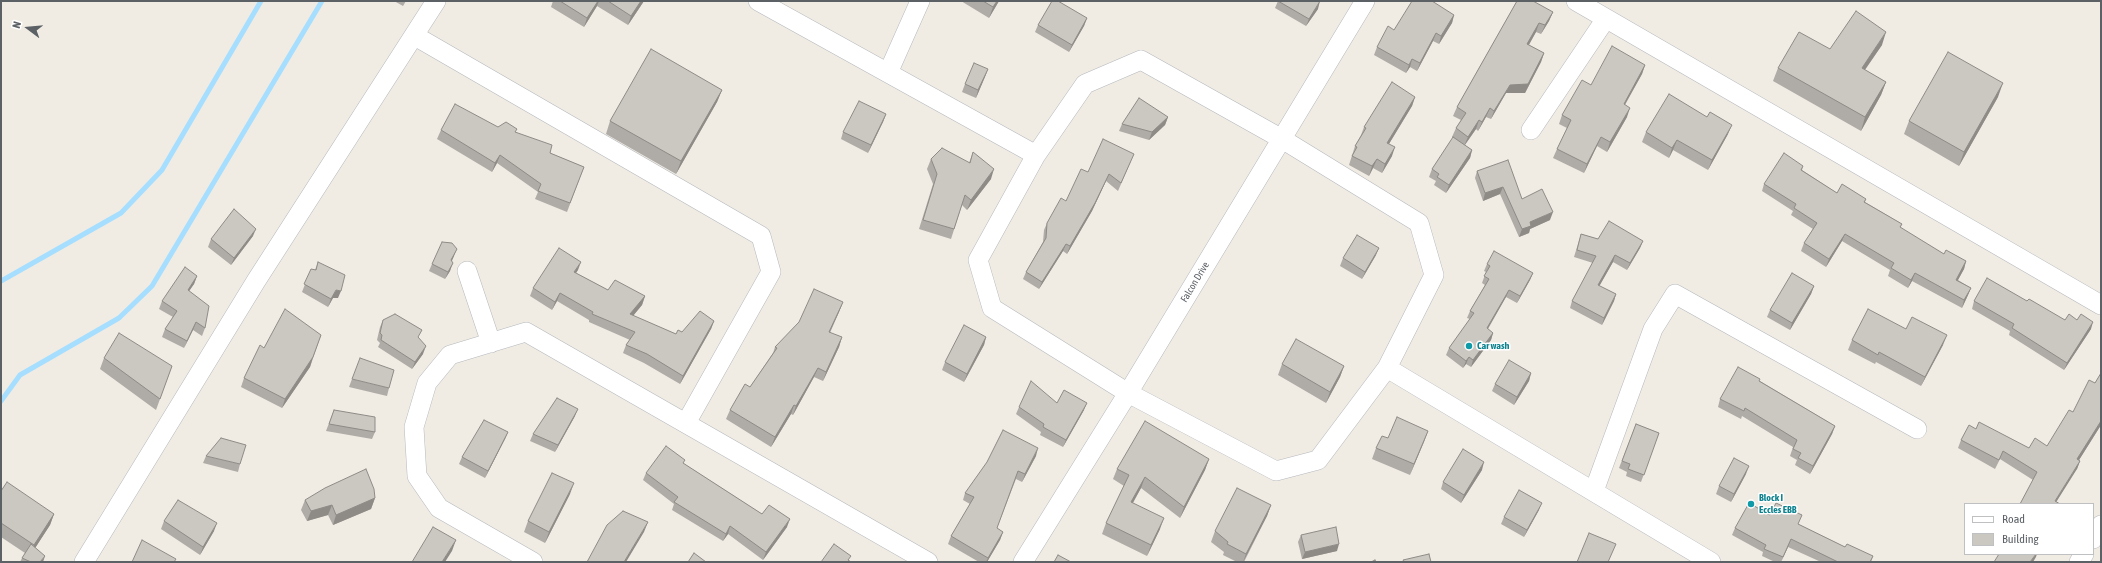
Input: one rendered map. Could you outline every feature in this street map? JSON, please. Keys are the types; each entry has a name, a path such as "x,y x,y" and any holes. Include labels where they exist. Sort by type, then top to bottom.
{"street":[{"path":"84,562 256,281 436,1"},
{"path":"758,1 1036,154"},
{"path":"888,73 920,1"},
{"name":"Falcon Drive","path":"1023,562 1128,393 1365,1"},
{"path":"1576,1 1605,20 2101,306"},
{"path":"1531,130 1605,20"},
{"path":"414,36 762,236 771,272 686,423"},
{"path":"1141,60 1282,139 1419,223 1434,275 1387,368 1318,460 1276,471 1128,393 992,308 978,260 1036,154 1085,84 1141,60"},
{"path":"467,271 491,343"},
{"path":"1594,491 1653,329 1675,294 1917,429"},
{"path":"533,562 439,508 418,476 414,427 427,383 450,355 526,332 928,562"},
{"path":"1387,368 1711,562"},
{"path":"2094,537 2101,526"}],"building":[{"path":"560,1 598,1 587,18"},
{"path":"608,1 641,1 631,16"},
{"path":"983,1 997,1 993,7"},
{"path":"1052,1 1058,1 1087,18 1072,45 1038,25"},
{"path":"1278,1 1320,1 1309,19"},
{"path":"1412,1 1432,1 1454,15 1441,36 1436,33 1420,63 1412,59 1409,65 1377,47 1388,26 1394,30"},
{"path":"1517,1 1533,1 1553,12 1545,25 1539,23 1527,44 1544,53 1528,84 1510,85 1494,111 1490,108 1482,122 1479,120 1468,137 1456,128 1466,113 1457,107"},
{"path":"1856,11 1886,32 1862,68 1886,82 1865,117 1778,68 1799,32 1830,49"},
{"path":"1612,46 1645,65 1624,104 1630,108 1610,142 1601,137 1587,164 1557,149 1571,120 1562,115 1582,80 1591,85"},
{"path":"651,49 722,90 681,161 610,121"},
{"path":"1948,52 2003,83 1964,152 1909,121"},
{"path":"974,63 988,69 978,90 965,84"},
{"path":"1392,82 1415,97 1387,143 1395,147 1385,164 1377,159 1372,166 1352,156 1357,147 1355,146 1366,128 1364,127"},
{"path":"1669,94 1707,117 1710,112 1732,125 1712,160 1677,140 1672,148 1646,132"},
{"path":"1139,98 1168,117 1152,132 1122,124"},
{"path":"859,101 886,114 871,145 843,132"},
{"path":"455,104 498,127 506,122 517,129 515,132 552,145 550,153 584,167 570,203 538,191 541,184 500,155 495,163 441,130"},
{"path":"1453,137 1472,150 1449,185 1437,177 1439,174 1432,169"},
{"path":"1103,139 1134,154 1121,183 1109,174 1095,203 1070,246 1066,244 1042,282 1026,272 1046,238 1047,223 1061,198 1066,201 1081,169 1088,172"},
{"path":"942,148 970,163 973,152 994,169 971,200 965,195 954,229 923,220 937,174 931,159"},
{"path":"1784,153 1803,166 1801,170 1837,193 1842,184 1866,199 1864,202 1902,224 1900,227 1944,254 1946,250 1966,261 1956,280 1971,288 1964,300 1915,273 1911,280 1891,268 1894,263 1845,234 1829,259 1804,243 1817,223 1794,208 1796,204 1764,184"},
{"path":"1508,160 1522,199 1542,189 1553,212 1530,222 1531,226 1522,229 1503,187 1485,193 1477,171"},
{"path":"234,209 256,229 234,258 211,239"},
{"path":"1609,221 1643,241 1630,263 1615,255 1598,285 1616,294 1604,318 1572,301 1596,256 1577,250 1581,234 1598,239"},
{"path":"1357,235 1379,248 1365,272 1343,258"},
{"path":"442,242 452,243 457,249 451,260 453,263 448,272 432,264"},
{"path":"559,248 581,262 574,272 608,290 615,280 645,296 630,314 676,334 678,330 682,332 700,311 714,321 683,376 647,354 626,345 635,332 592,314 593,312 560,293 555,302 533,288"},
{"path":"1494,251 1533,273 1520,296 1509,290 1487,328 1493,333 1473,360 1469,357 1466,361 1449,348 1474,313 1470,311 1489,279 1484,276 1490,266 1487,264"},
{"path":"318,262 345,275 341,291 336,290 331,299 304,284 311,269 316,270"},
{"path":"185,267 197,276 188,290 209,306 205,328 196,322 187,341 165,329 177,311 162,301"},
{"path":"1792,273 1814,286 1792,323 1770,310"},
{"path":"1987,278 2027,301 2029,299 2065,320 2069,314 2077,320 2081,314 2093,322 2067,363 2012,328 2014,324 1974,301"},
{"path":"814,289 843,302 829,332 842,337 826,372 818,368 796,406 794,405 775,437 730,410 745,384 750,387 777,348 775,347 799,322"},
{"path":"285,309 321,335 313,357 285,399 244,378 260,345 264,348"},
{"path":"1868,309 1906,329 1912,317 1947,335 1925,377 1879,352 1878,355 1852,340"},
{"path":"395,314 422,330 418,337 426,346 415,362 381,340 382,335 380,333 383,320"},
{"path":"964,325 986,337 967,374 945,362"},
{"path":"119,333 172,366 160,399 104,358"},
{"path":"1296,339 1344,366 1330,392 1282,364"},
{"path":"360,358 394,370 389,388 352,379"},
{"path":"1509,360 1531,373 1517,397 1495,384"},
{"path":"1738,367 1835,426 1813,466 1798,458 1801,453 1793,449 1797,440 1745,408 1744,411 1720,399"},
{"path":"2101,373 2101,421 2077,459 2080,461 2055,501 2058,503 2021,503 2037,472 2003,451 1999,460 1961,440 1969,425 1976,429 1979,422 2029,448 2035,438 2047,446 2069,410 2073,412 2089,380 2095,383"},
{"path":"1031,381 1057,403 1064,390 1087,403 1066,440 1043,427 1044,424 1019,407"},
{"path":"557,398 578,409 558,445 533,434"},
{"path":"334,410 375,417 375,432 329,424"},
{"path":"1397,417 1428,431 1414,464 1376,448 1382,436 1388,438"},
{"path":"484,420 508,432 488,471 462,457"},
{"path":"1145,421 1209,459 1184,507 1145,477 1131,502 1164,518 1151,545 1106,523 1129,475 1117,469"},
{"path":"1636,424 1659,433 1644,475 1628,469 1630,464 1622,461"},
{"path":"1003,430 1038,448 1025,474 1018,471 997,528 1003,532 988,558 951,536 974,497 965,493 987,462"},
{"path":"221,438 246,445 240,464 206,456"},
{"path":"666,446 685,460 683,463 762,514 769,505 790,519 766,552 730,526 726,534 674,502 678,497 646,473"},
{"path":"1463,449 1484,462 1464,495 1443,482"},
{"path":"1734,458 1749,466 1734,494 1719,486"},
{"path":"366,469 374,489 375,498 336,515 332,505 311,511 305,500 325,488"},
{"path":"552,473 574,483 549,532 528,521"},
{"path":"7,482 54,514 34,545 1,523 1,491"},
{"path":"1237,488 1271,505 1246,554 1227,544 1228,542 1215,531"},
{"path":"1519,490 1542,503 1527,530 1504,517"},
{"path":"178,500 217,523 203,547 164,521"},
{"path":"1749,503 1770,515 1776,503 1802,515 1798,524 1845,547 1847,544 1873,556 1870,562 1838,562 1791,539 1783,557 1764,549 1766,545 1735,528"},
{"path":"623,511 648,522 624,562 587,562 607,525"},
{"path":"433,527 456,540 442,562 412,562"},
{"path":"1336,527 1339,544 1305,552 1301,535"},
{"path":"1589,533 1616,544 1608,562 1577,562"},
{"path":"142,540 176,559 174,562 132,562"},
{"path":"31,544 45,556 40,562 31,562 22,558"},
{"path":"834,544 851,556 848,560 851,562 821,562"},
{"path":"694,553 706,562 688,562"},
{"path":"1429,554 1431,562 1404,562 1403,560"},
{"path":"1058,555 1071,562 1054,562"},
{"path":"1998,555 2035,555 2030,562 1994,562"}],"waterway":[{"path":"1,281 121,213 162,170 261,1"},
{"path":"1,401 20,375 119,318 152,286 322,1"}],"place":[{"name":"Car wash","path":"1469,346"},
{"name":"Block I Eccles EBB","path":"1751,504"}]}
